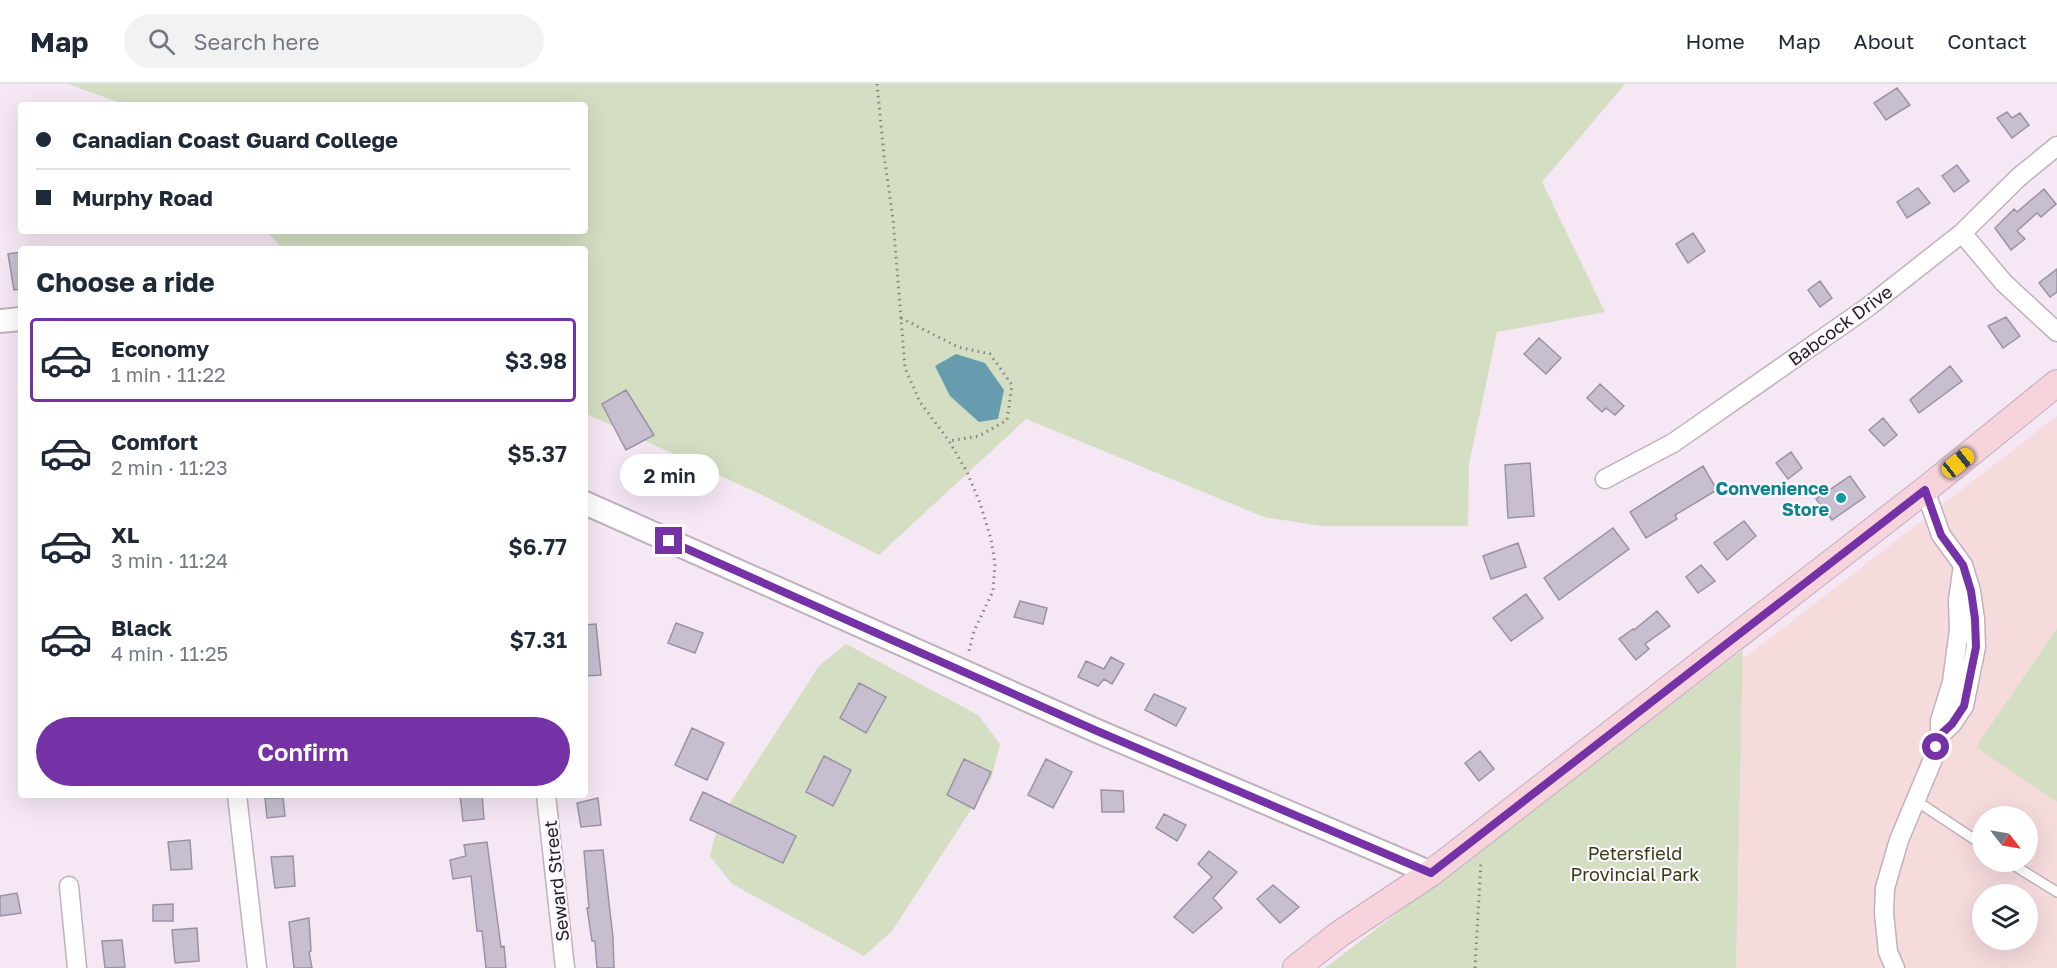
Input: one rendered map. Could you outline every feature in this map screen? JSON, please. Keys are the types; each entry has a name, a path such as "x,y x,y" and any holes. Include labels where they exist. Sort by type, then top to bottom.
{"main road":[{"path":"1296,968 1338,935 1431,873 1925,490 2057,383"}],"street":[{"name":"Babcock Drive","path":"1605,479 1673,443 1868,307 1962,233 2019,177 2057,146"},
{"path":"1962,233 2004,283 2057,332"},
{"path":"0,321 18,319"},
{"path":"1895,968 1888,952 1884,913 1885,888 1940,735 1940,721 1952,682 1959,630 1958,600 1963,565 1941,535 1925,490"},
{"path":"588,504 1097,731 1431,873"},
{"path":"237,798 257,968"},
{"name":"Seward Street","path":"546,798 565,968"},
{"path":"69,886 77,968"}],"lane":[{"path":"1915,800 1972,838"},
{"path":"2025,872 2057,892"}],"path":[{"path":"878,84 884,155 893,219 905,368 920,402 949,441 967,472 991,539 995,564 993,591 974,631 963,671"},
{"path":"900,317 958,347 990,354 1012,385 1007,420 979,436 949,441"},
{"path":"1475,968 1483,832"}],"shaded area":[{"path":"2057,416 2057,968 1736,968 1743,659"}],"green space":[{"path":"68,84 1625,84 1542,182 1605,312 1497,332 1469,464 1468,526 1322,526 1264,517 1026,419 879,555 766,497 588,414 588,246 280,246 269,234 588,234 588,102 118,102"},
{"path":"2057,628 2057,802 1976,747"},
{"path":"846,644 978,715 1000,744 991,779 892,931 864,956 732,884 710,856 719,820 819,666"},
{"name":"Petersfield Provincial Park","path":"1743,650 1736,968 1325,968"}],"water":[{"path":"956,354 985,363 1004,390 998,419 979,422 950,396 935,366"}],"building":[{"path":"1897,88 1910,105 1886,120 1874,103"},
{"path":"2007,112 2012,118 2020,113 2029,125 2012,138 1997,118"},
{"path":"1957,165 1969,181 1954,192 1942,176"},
{"path":"1918,188 1930,203 1907,218 1897,202"},
{"path":"2044,189 2056,204 2041,217 2037,213 2017,231 2025,239 2011,250 1995,228 2014,209 2017,212"},
{"path":"1693,233 1705,251 1688,263 1676,244"},
{"path":"18,252 18,289 14,290 8,254"},
{"path":"2057,269 2057,292 2050,297 2039,283"},
{"path":"1820,281 1832,298 1820,307 1808,290"},
{"path":"2006,317 2020,336 2003,348 1988,326"},
{"path":"1539,338 1561,358 1546,374 1524,354"},
{"path":"1950,366 1962,381 1919,413 1910,400"},
{"path":"1600,384 1624,406 1615,415 1606,408 1602,412 1587,398"},
{"path":"626,390 654,435 626,450 602,404"},
{"path":"1883,418 1897,435 1884,446 1869,430"},
{"path":"1791,452 1802,468 1788,479 1776,463"},
{"path":"1530,463 1534,516 1508,518 1505,465"},
{"path":"1703,466 1717,490 1675,515 1677,519 1646,538 1630,512"},
{"name":"Convenience Store","path":"1850,476 1865,497 1832,520 1816,499"},
{"path":"1744,521 1756,536 1727,560 1714,543"},
{"path":"1613,528 1629,549 1559,600 1544,578"},
{"path":"1518,543 1526,567 1491,579 1483,556"},
{"path":"1701,565 1715,581 1698,593 1686,577"},
{"path":"1526,594 1543,618 1511,641 1493,618"},
{"path":"1020,601 1047,608 1043,624 1014,617"},
{"path":"1657,611 1670,626 1645,644 1649,649 1636,660 1619,639"},
{"path":"676,623 703,633 695,653 668,643"},
{"path":"596,624 601,675 588,676 588,625"},
{"path":"1111,657 1124,664 1112,684 1104,679 1098,686 1078,677 1086,661 1104,669"},
{"path":"859,683 886,697 866,733 840,718"},
{"path":"1154,694 1186,708 1176,726 1145,710"},
{"path":"692,728 724,743 707,780 675,765"},
{"path":"1480,751 1494,769 1479,781 1465,763"},
{"path":"824,756 851,770 833,806 806,792"},
{"path":"964,759 991,772 974,809 947,795"},
{"path":"1046,759 1072,772 1053,808 1028,795"},
{"path":"1101,790 1123,791 1124,812 1102,812"},
{"path":"703,792 796,836 783,863 690,820"},
{"path":"265,798 283,798 285,816 267,818"},
{"path":"460,798 482,798 484,819 463,821"},
{"path":"598,798 601,825 581,827 577,803"},
{"path":"1164,814 1186,825 1177,841 1156,828"},
{"path":"190,840 192,869 171,870 168,842"},
{"path":"487,842 501,947 504,946 506,968 486,968 482,931 477,931 471,876 453,879 450,860 466,856 464,845"},
{"path":"603,850 614,968 597,968 595,941 592,941 587,908 589,908 584,851"},
{"path":"1209,851 1237,872 1213,898 1222,908 1193,933 1174,917 1212,877 1198,864"},
{"path":"293,856 295,886 275,888 271,857"},
{"path":"1273,885 1299,907 1280,923 1257,899"},
{"path":"17,893 21,913 0,916 0,896"},
{"path":"173,904 173,921 153,921 153,905"},
{"path":"309,918 311,951 309,952 312,968 294,968 289,922"},
{"path":"197,928 199,961 175,963 172,930"},
{"path":"122,940 125,967 105,968 102,941"}],"place":[{"name":"Convenience Store","path":"1841,498"}],"route":[{"path":"669,541 1097,731 1431,873 1925,490 1941,535 1963,565 1971,591 1975,619 1976,647 1964,706 1952,724 1940,735 1936,747"}]}
